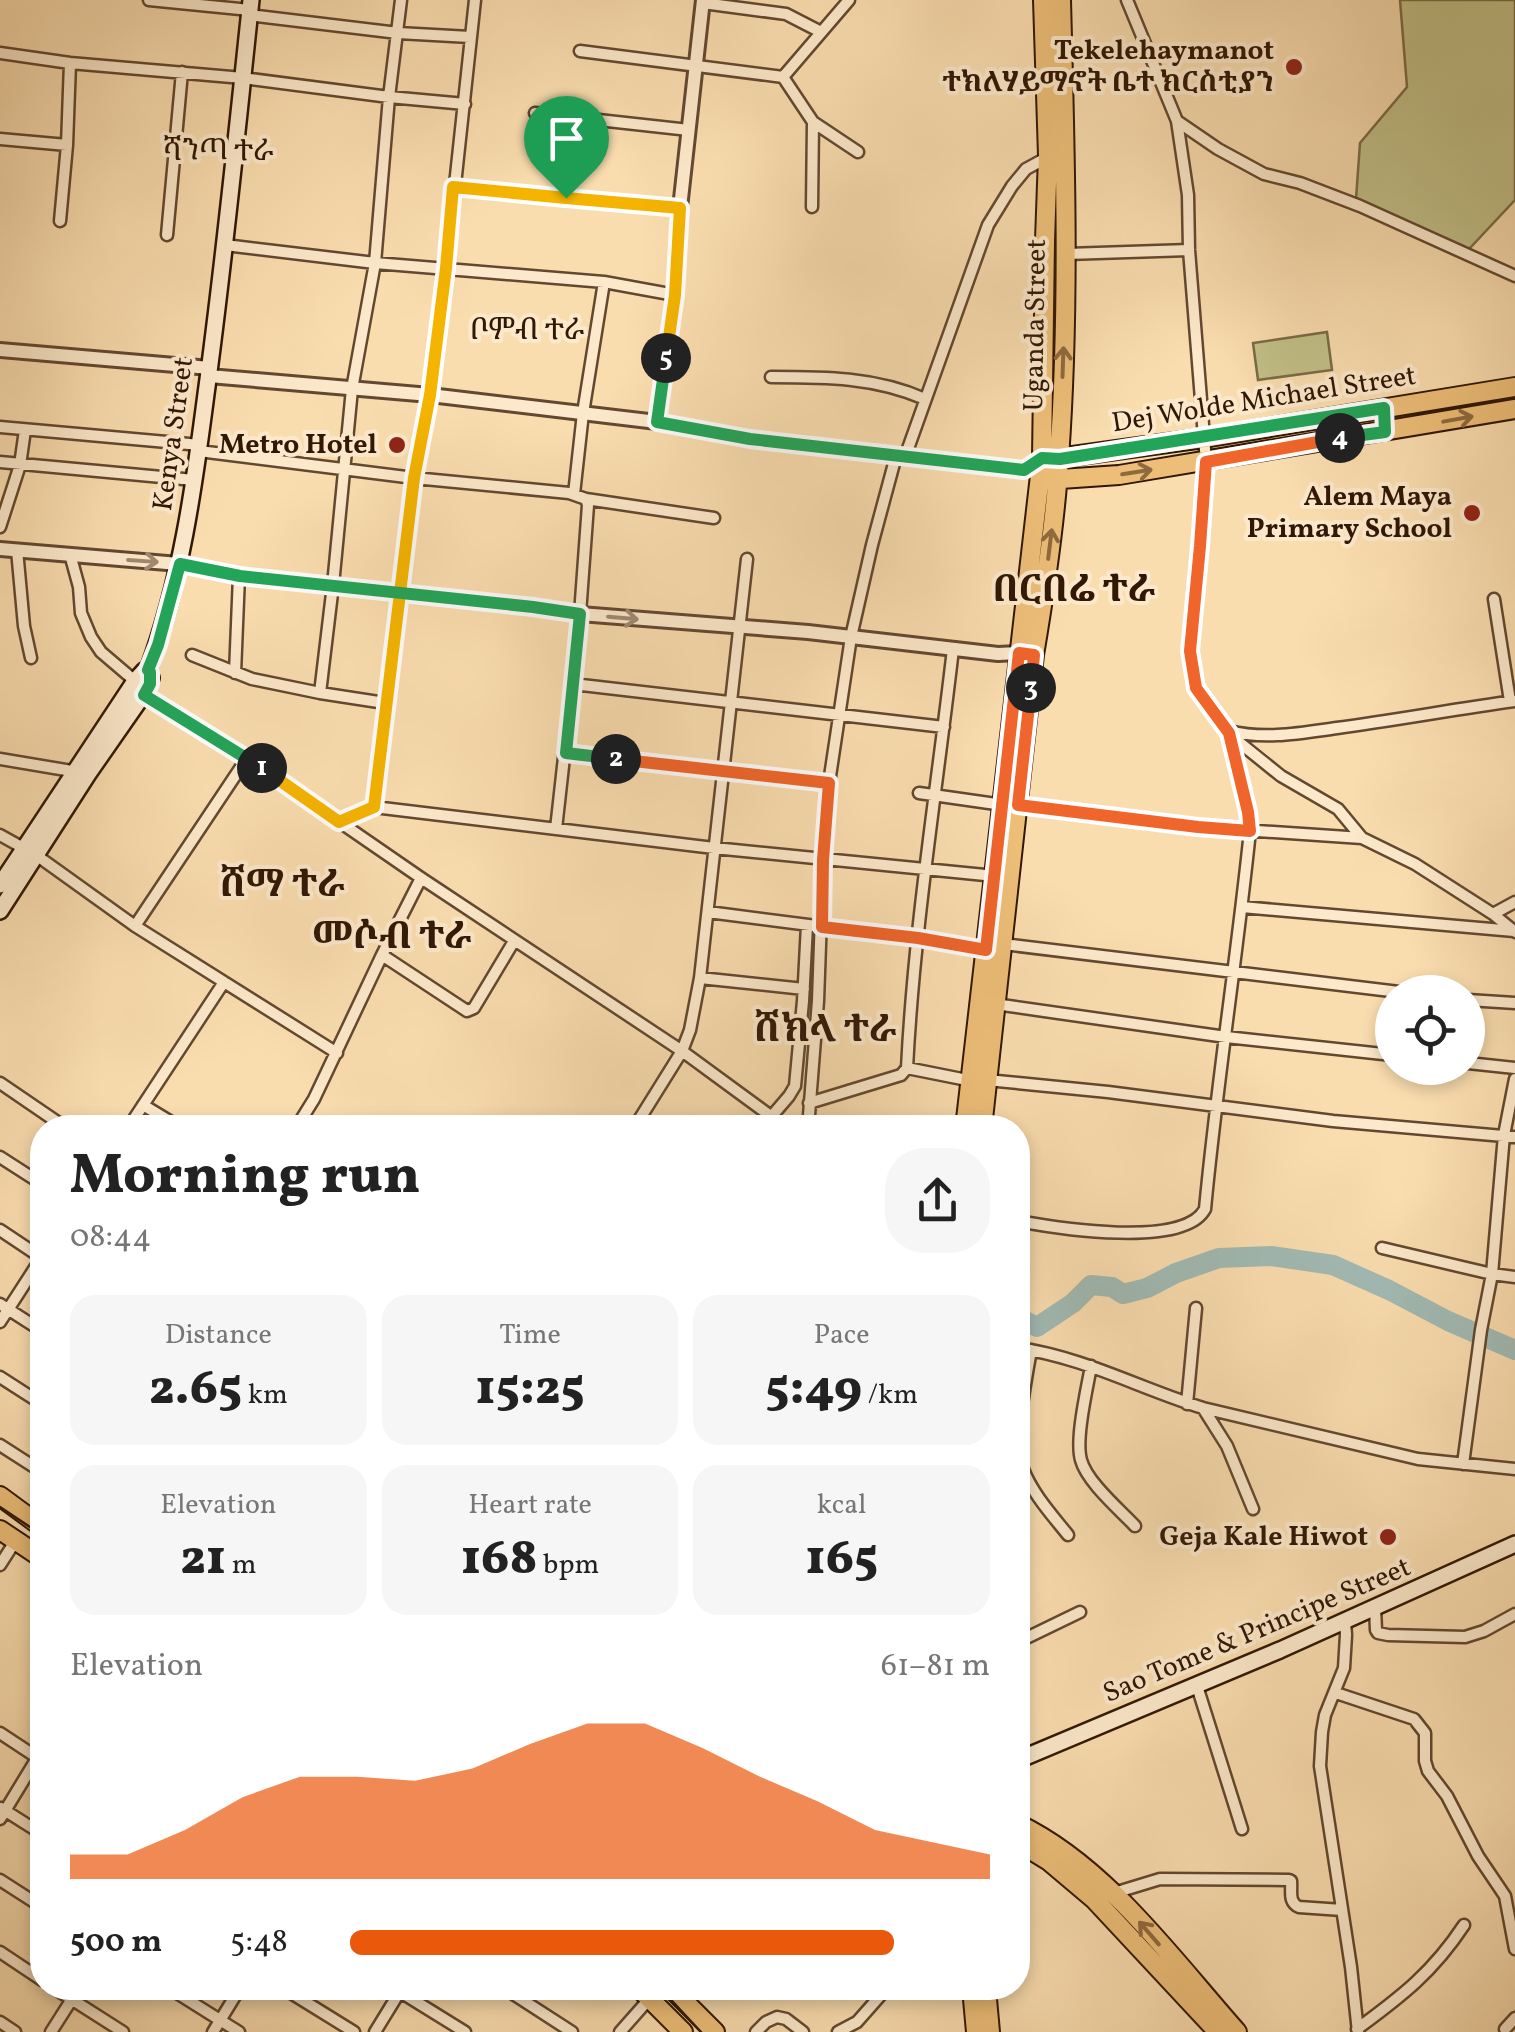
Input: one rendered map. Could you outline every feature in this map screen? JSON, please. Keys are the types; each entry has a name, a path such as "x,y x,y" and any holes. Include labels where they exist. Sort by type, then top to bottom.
{"main road":[{"name":"Uganda Street","path":"1043,0 1048,156 1044,240 1051,459"},
{"name":"Uganda Street","path":"981,1115 979,1080 1049,480 1066,254 1061,0"},
{"name":"Kenya Street","path":"139,688 151,678 148,670 180,564 194,480 210,372 250,8"},
{"name":"Dej Wolde Michael Street","path":"1051,459 1515,387"},
{"path":"1384,408 1385,432"},
{"name":"Dej Wolde Michael Street","path":"1049,480 1119,475 1206,462 1515,409"},
{"path":"0,911 30,852 139,688"},
{"name":"Uganda Street","path":"970,1115 996,1004 995,876 1010,805"},
{"path":"0,886 30,852"},
{"path":"0,1496 30,1512"},
{"path":"8,1535 30,1550"},
{"name":"Sao Tome & Principe Street","path":"1030,1755 1513,1551"},
{"path":"1030,1831 1079,1862 1114,1893 1237,2032"},
{"path":"1030,1850 1049,1860 1094,1899 1218,2032"},
{"path":"652,2000 683,2032"},
{"path":"682,2000 715,2032"},
{"path":"973,2000 976,2032"},
{"path":"987,2000 990,2032"}],"street":[{"path":"148,0 250,8 398,33 470,37"},
{"path":"320,693 352,388 375,264 401,0"},
{"path":"374,807 414,478 430,395 446,268 475,0"},
{"path":"783,77 849,0"},
{"path":"1126,0 1178,121 1188,194 1206,462 1190,651 1196,688 1228,731 1281,776 1338,810 1362,838 1414,864 1514,931"},
{"path":"657,422 675,295 680,208 703,2 786,14 822,32"},
{"path":"580,51 783,77 813,122 858,152"},
{"path":"0,53 465,104"},
{"path":"60,221 70,63"},
{"path":"166,235 182,72"},
{"path":"535,112 690,130"},
{"path":"1178,121 1264,174 1360,206 1515,276"},
{"path":"812,207 813,122"},
{"path":"0,138 67,145"},
{"path":"808,1115 829,783 851,638 872,545 900,457 988,224 1026,170 1048,156"},
{"path":"453,187 680,208"},
{"path":"225,245 375,264 604,282 675,295"},
{"path":"1066,254 1189,250"},
{"path":"574,494 604,282"},
{"path":"0,350 657,422 750,439 1024,470 1049,480"},
{"path":"772,376 867,380 925,399"},
{"path":"0,427 574,494 714,518"},
{"path":"0,527 20,465 26,430"},
{"name":"Dej Wolde Michael Street","path":"1024,470 1051,459"},
{"path":"0,462 194,480"},
{"path":"556,829 580,614 586,499"},
{"path":"0,549 180,564 240,576 580,614 1026,654"},
{"path":"17,550 31,658"},
{"path":"70,554 81,613 91,637 139,688 682,1051 768,1115"},
{"path":"642,1115 682,1051 700,978 747,559"},
{"path":"235,673 240,576"},
{"path":"1228,731 1286,735 1512,701 1494,598"},
{"path":"794,1090 809,1098 901,1075 907,1068 910,1003 953,648"},
{"path":"192,655 252,679 385,703"},
{"path":"572,684 944,728"},
{"path":"1030,1224 1139,1234 1198,1218 1206,1208 1215,1105 1250,831 1228,731"},
{"path":"566,753 829,783"},
{"path":"135,926 247,758"},
{"path":"0,759 81,773"},
{"path":"919,793 1198,827 1362,838"},
{"path":"339,822 374,807 714,848 995,876"},
{"path":"0,835 135,926 337,1053"},
{"path":"304,1115 421,878"},
{"path":"1493,914 1515,902"},
{"path":"1242,907 1514,931"},
{"path":"708,912 1375,989"},
{"path":"773,1115 794,1090 807,925"},
{"path":"382,955 466,1011 474,1008 514,941"},
{"path":"700,978 804,995 818,1001"},
{"path":"136,1115 224,982"},
{"path":"1485,1001 1515,1004"},
{"path":"996,1004 1226,1038 1375,1053"},
{"path":"1485,1065 1515,1068"},
{"path":"907,1068 1333,1122 1509,1136"},
{"path":"1463,1464 1492,1274 1515,1079"},
{"path":"0,1083 47,1115"},
{"path":"143,1105 160,1115"},
{"path":"0,1156 30,1176"},
{"path":"0,1230 30,1250"},
{"path":"1382,1248 1515,1277"},
{"path":"0,1322 4,1307 30,1273"},
{"path":"4,1307 30,1323"},
{"path":"1187,1404 1196,1308"},
{"path":"1030,1356 1031,1350 1092,1366 1187,1404 1418,1459 1515,1470"},
{"path":"1092,1366 1080,1442 1081,1460 1093,1481 1135,1526"},
{"path":"0,1376 30,1396"},
{"path":"1203,1408 1227,1446 1253,1508"},
{"path":"0,1445 30,1464"},
{"path":"1030,1482 1068,1534"},
{"path":"0,1565 8,1535"},
{"path":"1374,1608 1376,1630 1388,1635 1465,1637 1515,1614"},
{"path":"1030,1636 1080,1612"},
{"path":"1344,1622 1346,1656 1341,1680 1325,1715 1320,1766 1358,2031"},
{"path":"1197,1686 1242,1830"},
{"path":"1336,1692 1419,1724 1426,1740 1428,1771 1447,1796 1478,1856 1510,1897 1515,1948"},
{"path":"0,1733 30,1750"},
{"path":"30,1772 2,1812 30,1827"},
{"path":"1114,1893 1160,1879 1288,1880 1291,1902 1299,1908 1342,1910"},
{"path":"0,1880 30,1899"},
{"path":"1358,2031 1412,1988 1464,1924"},
{"path":"0,1952 30,1972"},
{"path":"50,2032 70,2000"},
{"path":"74,2000 123,2032"},
{"path":"189,2000 239,2032"},
{"path":"213,2032 232,2000"},
{"path":"302,2000 354,2032"},
{"path":"375,2032 392,2000"},
{"path":"415,2000 465,2032"},
{"path":"523,2000 572,2032"},
{"path":"620,2032 639,2000"},
{"path":"838,2032 857,2022 876,2000"},
{"path":"756,2032 777,2016 803,2032"},
{"path":"1505,2028 1515,2018"},
{"path":"0,2022 15,2032"}],"shaded area":[{"path":"1400,0 1515,0 1515,200 1469,249 1356,199 1360,143 1407,87"},
{"path":"1327,332 1332,370 1258,380 1253,343"}],"waterway":[{"path":"1030,1323 1037,1327 1073,1303 1091,1285 1112,1287 1123,1294 1219,1258 1271,1256 1333,1265 1515,1350"}],"tram line":[{"path":"0,1507 30,1527"},
{"path":"671,2000 701,2032"}],"place":[{"name":"Tekelehaymanot ተክለሃይማኖት ቤተ ክርስቲያን","path":"1294,67"},
{"name":"Metro Hotel","path":"397,445"},
{"name":"Alem Maya Primary School","path":"1472,513"},
{"name":"Geja Kale Hiwot","path":"1388,1537"}],"district":[{"name":"ሻንጣ ተራ","path":"218,152"},
{"name":"ቦምብ ተራ","path":"527,331"},
{"name":"በርበሬ ተራ","path":"1074,591"},
{"name":"ሸማ ተራ","path":"282,886"},
{"name":"መሶብ ተራ","path":"392,938"},
{"name":"ሸክላ ተራ","path":"825,1031"}],"route":[{"path":"566,198 453,187 430,395 414,478 400,592 385,703 374,807 339,822 247,758 144,695 180,564 240,576 400,592 580,614 566,753 829,783 822,927 986,950 1019,653 1034,655 1018,805 1250,831 1229,733 1196,688 1192,671 1191,623 1206,462 1385,432 1384,408 1204,438 1060,459 1042,458 1024,470 750,439 657,422 675,295 680,208 566,198"}]}
